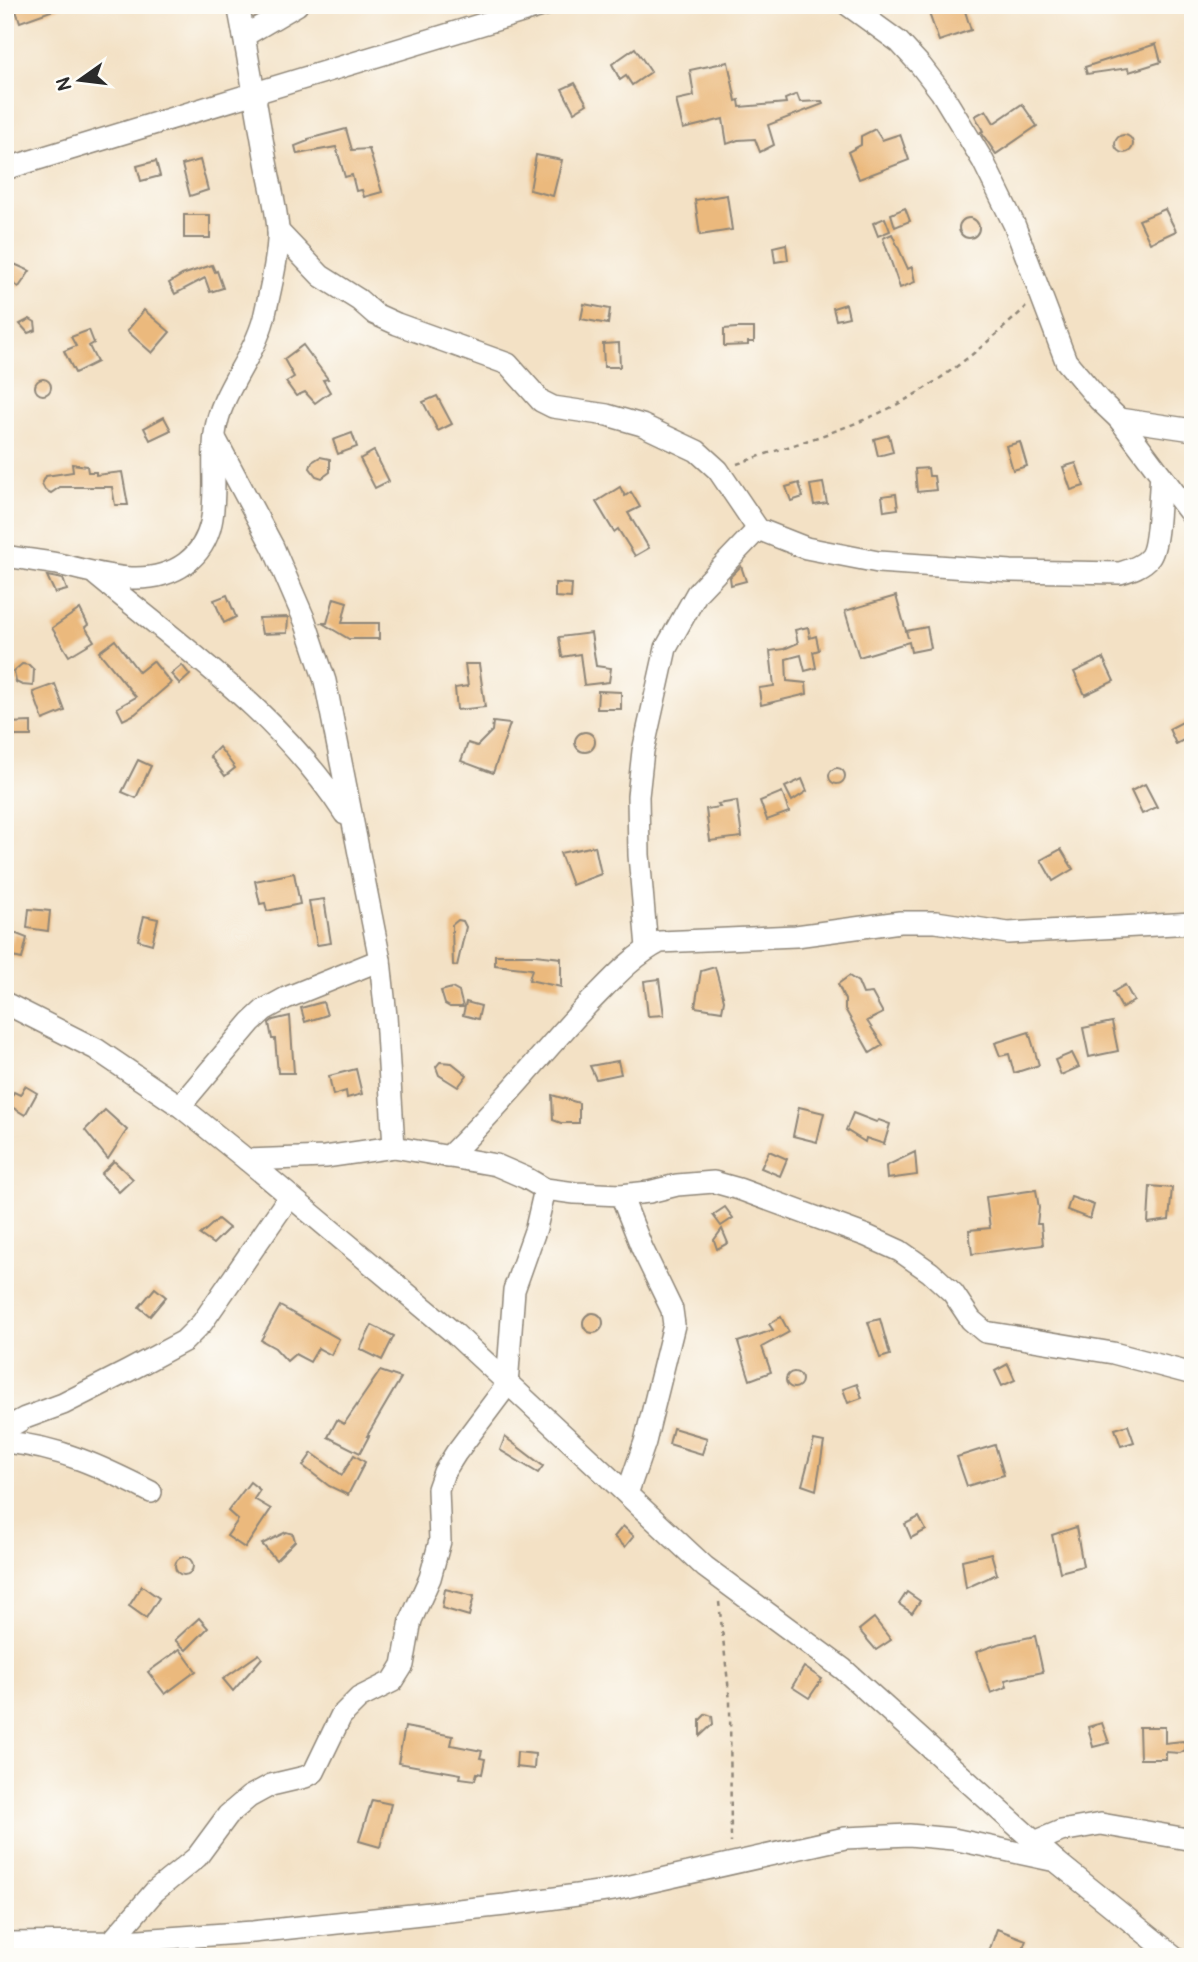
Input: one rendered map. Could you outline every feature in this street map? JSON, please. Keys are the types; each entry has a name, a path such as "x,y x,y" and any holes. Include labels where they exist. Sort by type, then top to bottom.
{"street":[{"path":"5,556 57,564 96,575 131,578 164,573 184,564 201,549 215,504 214,436 218,415 255,344 263,319 278,231 238,5"},
{"path":"244,36 296,5"},
{"path":"5,169 545,5"},
{"path":"848,5 899,43 922,66 941,92 983,161 1014,224 1066,361 1119,419 1193,517"},
{"path":"278,231 321,276 359,300 375,314 508,363 541,401 552,407 607,415 642,425 697,452 718,470 758,529 806,548 878,562 1011,571 1120,573 1150,558 1156,539 1161,475"},
{"path":"1119,419 1193,430"},
{"path":"214,436 273,547 304,621 325,681 380,960 394,1147"},
{"path":"647,948 639,855 638,796 643,751 666,648 697,593 758,529"},
{"path":"96,575 264,714 313,768 352,825"},
{"path":"449,1157 485,1121 589,1003 647,948 660,942 796,936 900,922 936,922 1008,933 1193,923"},
{"path":"180,1106 264,1010 286,998 380,960"},
{"path":"5,1003 96,1049 180,1106 247,1160 454,1333 664,1531 715,1574 844,1669 1037,1841 1057,1862 1175,1957"},
{"path":"247,1160 325,1157 394,1147 496,1165 545,1189 621,1195 714,1182 867,1236 900,1251 930,1272 953,1293 971,1321 985,1332 1113,1353 1193,1374"},
{"path":"111,1942 155,1891 197,1857 228,1815 249,1797 271,1785 305,1777 314,1772 341,1716 359,1698 393,1681 404,1665 411,1620 436,1560 440,1542 438,1489 444,1472 507,1385 514,1290 536,1228 545,1189"},
{"path":"621,1195 642,1248 672,1310 674,1325 645,1442 627,1494"},
{"path":"5,1429 24,1418 63,1404 184,1340 202,1323 289,1196"},
{"path":"5,1442 31,1444 71,1455 151,1492"},
{"path":"1037,1841 1061,1831 1101,1824 1193,1840"},
{"path":"5,1943 111,1942 253,1932 505,1905 613,1890 845,1838 909,1835 976,1844 1057,1862"}],"path":[{"path":"718,470 887,409 926,387 998,334 1041,292"},
{"path":"715,1574 730,1701 731,1863"}],"building":[{"path":"14,5 62,5 62,7 20,22"},
{"path":"926,5 963,5 971,30 939,41"},
{"path":"1156,44 1161,62 1129,72 1128,68 1087,74 1085,67"},
{"path":"635,48 651,72 632,85 626,76 620,80 612,64"},
{"path":"728,62 736,101 739,100 740,107 786,103 785,99 797,94 800,102 822,101 823,104 768,125 774,145 760,152 755,139 727,144 723,119 683,129 676,100 694,96 690,70"},
{"path":"575,83 587,104 574,112 562,89"},
{"path":"1022,104 1037,126 996,154 981,132 983,131 975,116 986,110 994,123"},
{"path":"346,129 352,150 369,149 382,192 364,197 362,190 356,191 352,175 345,177 336,147 297,154 295,146 308,139"},
{"path":"875,129 882,140 900,134 909,160 859,179 848,152 861,145 861,136"},
{"path":"1124,135 1130,138 1133,144 1130,150 1124,153 1118,150 1115,144 1118,138"},
{"path":"536,155 562,160 553,196 530,190"},
{"path":"200,160 208,190 190,196 182,165"},
{"path":"156,161 160,176 141,181 137,166"},
{"path":"727,195 732,230 700,235 695,200"},
{"path":"905,208 910,221 895,227 891,214"},
{"path":"1165,209 1176,231 1150,243 1139,220"},
{"path":"184,215 210,215 210,238 184,238"},
{"path":"885,218 890,231 878,236 873,223"},
{"path":"969,218 976,221 979,228 976,235 969,238 962,235 959,228 962,221"},
{"path":"892,234 908,269 912,267 915,282 900,288 883,238"},
{"path":"786,244 788,260 775,262 773,247"},
{"path":"5,260 30,271 19,287 5,279"},
{"path":"212,265 223,288 210,292 205,278 175,294 169,283 182,275"},
{"path":"584,304 610,309 608,324 581,319"},
{"path":"846,304 849,317 836,320 833,308"},
{"path":"144,310 170,332 152,353 127,331"},
{"path":"30,319 35,322 36,330 28,333 20,324"},
{"path":"754,328 754,342 748,342 748,345 724,346 724,329"},
{"path":"89,330 94,343 89,346 97,362 75,373 64,351 76,346 71,337"},
{"path":"619,343 620,367 604,367 603,344"},
{"path":"303,345 328,379 323,380 330,392 315,403 305,392 296,396 286,382 294,377 284,359"},
{"path":"43,379 51,387 43,395 35,387"},
{"path":"437,396 452,424 438,431 423,402"},
{"path":"164,417 171,430 150,440 144,428"},
{"path":"352,433 357,447 338,454 333,440"},
{"path":"889,435 893,452 878,456 874,439"},
{"path":"1020,442 1027,466 1013,470 1006,446"},
{"path":"374,451 389,481 375,488 360,459"},
{"path":"320,457 330,459 330,472 322,478 316,476 310,468 312,462"},
{"path":"1076,463 1084,486 1071,490 1063,467"},
{"path":"72,464 87,466 88,472 96,472 96,475 122,472 128,505 115,505 112,487 60,487 51,493 45,490 42,484 46,476 73,472"},
{"path":"928,468 929,476 934,476 936,490 917,492 915,469"},
{"path":"799,483 803,497 791,501 786,487"},
{"path":"823,483 827,503 814,505 810,485"},
{"path":"620,487 625,496 631,492 640,507 628,513 649,548 635,556 618,529 614,532 596,502"},
{"path":"896,494 898,509 884,511 882,496"},
{"path":"741,566 746,581 731,585 730,577"},
{"path":"47,576 63,579 67,590 55,593"},
{"path":"555,583 572,584 571,598 555,597"},
{"path":"227,595 236,617 224,623 214,600"},
{"path":"896,596 906,631 927,627 931,648 911,652 909,642 859,657 845,611"},
{"path":"334,598 347,602 342,623 379,623 379,639 349,639 322,623 327,623"},
{"path":"80,609 88,625 85,627 94,641 69,656 52,628"},
{"path":"288,617 287,633 262,634 259,618"},
{"path":"808,627 810,638 816,636 819,650 813,652 816,668 805,671 801,655 786,659 787,681 806,683 807,694 761,705 759,688 774,686 770,651 798,643 795,630"},
{"path":"591,633 596,666 611,668 609,682 584,685 580,654 562,657 559,637"},
{"path":"115,640 139,672 153,661 171,683 135,714 123,720 117,708 136,697 99,652"},
{"path":"1103,658 1114,681 1085,695 1074,672"},
{"path":"22,664 29,665 34,670 33,686 16,682 14,671"},
{"path":"465,664 479,664 485,707 457,710 455,688 468,686"},
{"path":"182,665 190,675 180,684 171,674"},
{"path":"55,684 65,711 43,720 33,692"},
{"path":"598,691 621,692 621,709 597,709"},
{"path":"1188,719 1193,735 1176,744 1169,729"},
{"path":"31,722 31,736 10,736 8,723"},
{"path":"493,722 510,724 493,773 461,761 468,743 477,746 492,731"},
{"path":"585,732 592,735 595,742 592,749 585,752 578,749 575,742 578,735"},
{"path":"219,747 235,768 225,776 210,756"},
{"path":"138,760 151,766 136,798 122,792"},
{"path":"834,768 840,768 845,776 843,782 834,784 829,779 829,773"},
{"path":"802,779 807,791 792,801 785,787"},
{"path":"1145,784 1157,807 1142,814 1131,791"},
{"path":"782,792 789,812 767,820 760,801"},
{"path":"737,801 742,837 710,841 706,809"},
{"path":"595,846 601,874 572,885 560,853"},
{"path":"1061,849 1073,869 1053,881 1041,860"},
{"path":"294,873 300,904 267,911 265,903 260,904 255,881"},
{"path":"324,899 331,943 317,945 309,901"},
{"path":"29,909 50,911 48,931 27,928"},
{"path":"144,916 158,919 152,944 138,940"},
{"path":"458,920 463,921 466,927 457,966 453,965 452,925"},
{"path":"14,933 27,938 22,959 8,956"},
{"path":"495,955 561,958 561,987 529,980 532,969 495,965"},
{"path":"715,967 724,1000 722,1011 695,1007 701,971"},
{"path":"849,976 858,982 863,994 872,993 883,1013 867,1021 883,1045 870,1053 845,1009 845,1000 838,984"},
{"path":"659,979 664,1015 648,1016 644,981"},
{"path":"1125,985 1134,1001 1122,1008 1113,992"},
{"path":"452,988 459,992 463,1007 450,1007 445,1004 441,991"},
{"path":"323,1002 327,1015 305,1022 301,1008"},
{"path":"466,1002 481,1006 478,1019 463,1015"},
{"path":"290,1016 294,1073 278,1073 275,1039 272,1039 269,1023"},
{"path":"1112,1022 1118,1051 1089,1057 1083,1028"},
{"path":"1029,1032 1039,1065 1014,1073 1009,1054 1000,1056 995,1043"},
{"path":"1072,1053 1079,1067 1061,1075 1055,1060"},
{"path":"618,1061 621,1074 596,1079 590,1066"},
{"path":"440,1062 452,1063 467,1075 458,1087 439,1075 436,1067"},
{"path":"356,1069 362,1094 347,1098 346,1091 333,1095 329,1076"},
{"path":"25,1086 37,1093 25,1115 7,1104 14,1092 20,1095"},
{"path":"552,1095 579,1103 579,1123 553,1120"},
{"path":"799,1107 824,1113 817,1142 793,1136"},
{"path":"105,1110 127,1130 108,1159 85,1130"},
{"path":"853,1113 890,1124 884,1144 866,1138 865,1142 846,1130"},
{"path":"769,1151 787,1159 780,1176 761,1168"},
{"path":"915,1152 917,1175 887,1179 886,1166"},
{"path":"114,1161 133,1179 119,1192 101,1174"},
{"path":"1150,1186 1172,1188 1169,1220 1148,1223"},
{"path":"1036,1190 1039,1208 1037,1224 1041,1224 1043,1245 972,1254 969,1230 990,1228 986,1197"},
{"path":"1071,1197 1094,1205 1090,1219 1067,1210"},
{"path":"725,1207 733,1218 721,1226 713,1215"},
{"path":"218,1219 229,1228 213,1244 200,1235"},
{"path":"722,1229 728,1243 717,1249 714,1240"},
{"path":"155,1288 166,1297 150,1316 139,1307"},
{"path":"280,1306 339,1339 331,1355 318,1348 310,1362 295,1354 287,1361 275,1348 261,1340"},
{"path":"593,1313 600,1316 603,1323 600,1330 593,1333 586,1330 583,1323 586,1316"},
{"path":"781,1317 789,1332 762,1347 771,1372 750,1380 738,1342 773,1330 769,1324"},
{"path":"880,1319 890,1355 880,1358 868,1322"},
{"path":"372,1325 394,1336 382,1360 360,1349"},
{"path":"1008,1364 1015,1380 1002,1386 995,1371"},
{"path":"380,1371 401,1378 360,1453 328,1437 337,1420 344,1424"},
{"path":"794,1372 800,1374 800,1386 794,1388 788,1386 786,1380 788,1374"},
{"path":"857,1384 862,1398 848,1403 843,1389"},
{"path":"1128,1425 1134,1442 1121,1446 1115,1429"},
{"path":"673,1428 707,1438 702,1454 669,1444"},
{"path":"505,1437 543,1466 538,1473 500,1450"},
{"path":"814,1440 824,1442 816,1490 802,1485"},
{"path":"995,1445 1004,1475 967,1486 957,1457"},
{"path":"312,1453 342,1475 354,1455 365,1462 348,1495 329,1486 303,1466"},
{"path":"250,1482 260,1490 254,1499 271,1509 245,1548 227,1536 238,1520 228,1511"},
{"path":"919,1517 926,1530 911,1538 905,1524"},
{"path":"623,1526 634,1536 625,1547 614,1537"},
{"path":"1076,1527 1083,1566 1060,1572 1052,1535"},
{"path":"286,1532 293,1534 295,1541 276,1560 262,1544"},
{"path":"991,1553 997,1574 966,1588 962,1560"},
{"path":"180,1557 188,1557 193,1566 191,1573 180,1575 175,1570 175,1562"},
{"path":"142,1586 159,1598 146,1618 129,1606"},
{"path":"445,1589 474,1596 469,1616 442,1608"},
{"path":"907,1592 920,1601 912,1613 899,1604"},
{"path":"199,1618 208,1628 186,1650 175,1640"},
{"path":"874,1618 891,1640 876,1650 859,1630"},
{"path":"1035,1636 1043,1672 1005,1680 1007,1687 991,1693 976,1652"},
{"path":"180,1649 196,1671 165,1694 148,1672"},
{"path":"259,1654 262,1658 233,1691 223,1679"},
{"path":"804,1667 822,1679 809,1698 792,1687"},
{"path":"706,1714 712,1716 713,1724 700,1736 700,1720"},
{"path":"1102,1723 1109,1743 1093,1747 1088,1727"},
{"path":"405,1727 453,1736 451,1745 482,1751 480,1758 485,1759 482,1774 477,1773 475,1780 460,1778 461,1774 398,1763"},
{"path":"1139,1727 1165,1727 1165,1743 1183,1741 1185,1750 1180,1753 1166,1752 1166,1759 1140,1759"},
{"path":"517,1752 535,1754 534,1769 516,1767"},
{"path":"372,1800 391,1804 380,1847 359,1841"},
{"path":"997,1929 1026,1940 1020,1957 987,1957"}]}
